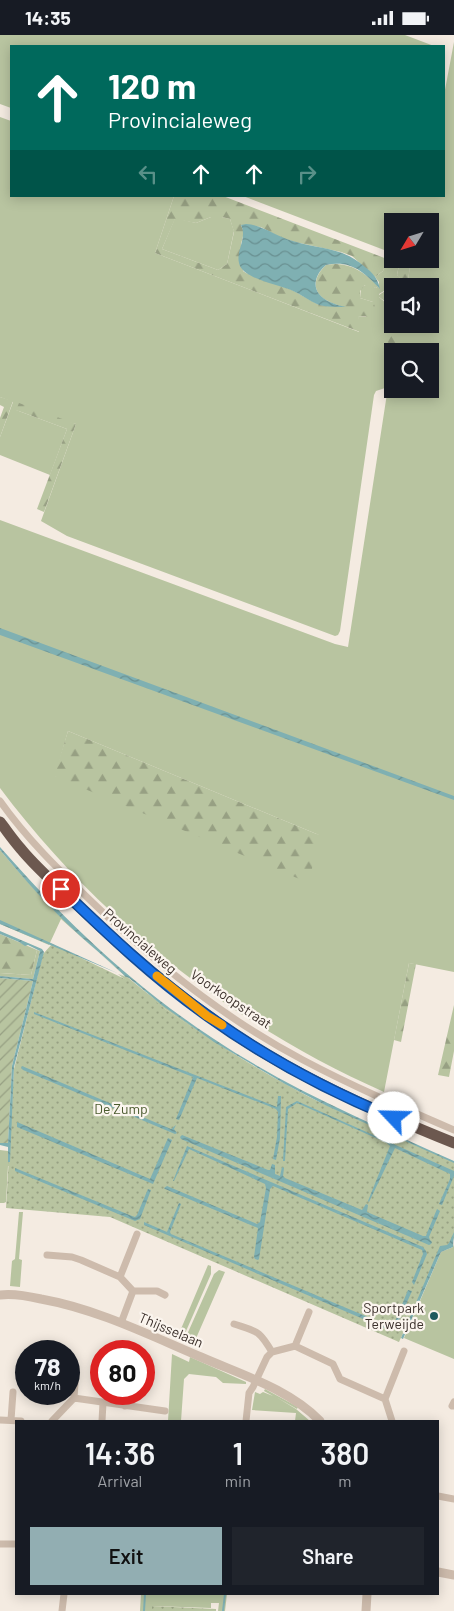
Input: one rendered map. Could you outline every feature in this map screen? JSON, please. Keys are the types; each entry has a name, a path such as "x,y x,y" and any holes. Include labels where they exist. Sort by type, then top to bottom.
{"highway":[{"name":"Provincialeweg","path":"0,821 22,850 99,925 145,967 207,1016 279,1061 379,1112 454,1143"}],"street":[{"name":"Voorkoopstraat","path":"0,801 14,820 64,875 153,958 205,998 302,1060 401,1107 454,1129"},
{"path":"120,1277 137,1234"},
{"path":"47,1255 72,1257 120,1277 133,1291 157,1291 165,1295"},
{"path":"121,1323 133,1291"},
{"name":"Thijsselaan","path":"0,1295 30,1297 87,1309 256,1381 291,1398 311,1411 319,1420"},
{"path":"294,1347 309,1313"},
{"path":"234,1324 258,1332 263,1336 272,1352"},
{"path":"246,1420 249,1393 267,1357 272,1352 294,1347 333,1364 340,1379 385,1399"},
{"path":"392,1420 385,1399 404,1351"},
{"path":"11,1421 13,1392"},
{"path":"454,1402 452,1406 454,1407"},
{"path":"53,1420 67,1405"},
{"path":"102,1420 103,1405"},
{"path":"125,1405 165,1411"},
{"path":"0,1420 15,1421"},
{"path":"439,1496 454,1499"},
{"path":"0,1544 15,1545"},
{"path":"439,1572 454,1575"},
{"path":"62,1611 64,1595"},
{"path":"366,1611 367,1595"}],"green space":[{"path":"0,35 405,35 431,45 10,45 10,108 0,104"},
{"path":"454,42 454,972 409,963 384,1092 328,1065 274,1035 222,1001 172,964 125,924 80,881 38,836 0,788 0,520 335,644 348,647 386,398 439,398 439,343 384,343 384,388 376,391 374,395 338,635 335,636 67,536 41,521 76,424 16,410 67,429 50,475 0,455 0,437 13,402 0,397 0,117 10,121 10,197 174,197 155,253 359,332 358,316 366,317 373,302 360,298 361,288 367,284 376,288 378,286 379,288 379,282 375,277 384,268 398,268 397,275 400,278 384,278 384,291 379,294 379,297 384,301 384,333 439,333 439,278 408,278 410,268 439,268 439,213 384,213 384,250 246,197 445,197 445,90","holes":["68,731 319,835 55,776"]},
{"path":"174,197 226,197 384,258 383,271 375,277 352,256 279,237 261,227 241,225 244,232 241,244 243,271 246,273 292,290 319,305 343,307 322,298 316,289 318,275 326,265 342,264 355,268 378,286 376,288 365,285 360,291 360,298 373,302 375,308 372,317 358,316 361,327 360,332 155,253","holes":["211,217 222,217 230,219 234,232 227,264 218,270 162,249 175,219 196,223"]},
{"path":"211,217 230,219 234,231 227,264 218,270 162,249 175,218 196,223"},
{"path":"398,268 410,268 408,278 400,278 397,275"},
{"path":"384,292 384,301 379,297"},
{"path":"384,333 398,333 397,343 389,343 382,340"},
{"path":"0,397 13,401 0,437 0,418 4,407 0,405"},
{"path":"19,403 76,424 44,512 37,509 67,429 16,410"},
{"path":"68,731 319,835 309,883 54,776"},
{"path":"0,850 35,890 72,927 150,995 192,1026 235,1054 327,1106 326,1110 254,1070 146,996 118,974 126,977 61,919 49,945 0,924"},
{"path":"0,934 37,950 31,975 0,973"},
{"name":"De Zump","path":"52,944 129,981 165,1009 255,1069 290,1089 454,1162 454,1238 451,1246 441,1250 399,1342 110,1217 6,1208 14,1069 43,954"},
{"path":"37,950 40,951 33,979 0,976 0,973 31,975"},
{"path":"409,963 416,964 401,1042 394,1040"},
{"path":"0,978 33,981 12,1066 8,1144 0,1143"},
{"path":"454,1005 454,1051 449,1077 438,1075"},
{"path":"0,1150 8,1151 8,1162 10,1162 10,1166 8,1166 6,1202 4,1203 0,1203"},
{"path":"19,1212 23,1212 19,1259 22,1260 20,1287 10,1286 12,1261 15,1259"},
{"name":"Sportpark Terweijde","path":"454,1244 454,1359 404,1338 441,1252 453,1247"},
{"path":"208,1265 211,1266 211,1274 183,1338 178,1336"},
{"path":"219,1270 225,1272 194,1343 185,1339 214,1274"},
{"path":"172,1354 189,1362 190,1357 246,1382 246,1384 223,1383 216,1377 189,1374 184,1379 181,1420 168,1420"},
{"path":"265,1389 298,1407 297,1409 276,1397 296,1409 309,1420 295,1420 296,1413 252,1410 255,1392 260,1394 263,1392 273,1396 264,1391"},
{"path":"141,1595 227,1595 225,1611 218,1611 219,1603 211,1603 211,1608 152,1606 152,1611 140,1611"},
{"path":"152,1606 216,1609 216,1611 152,1611"}],"water":[{"path":"246,224 293,241 331,249 348,255 370,272 376,279 380,289 368,277 350,266 343,264 326,265 316,280 319,295 324,299 346,307 329,307 319,305 291,290 249,275 243,271 239,261 243,235 241,225"},
{"path":"0,628 454,796 454,800 0,635"},
{"path":"0,847 74,926 155,997 184,1019 242,1057 301,1090 454,1161 454,1163 327,1106 285,1084 214,1042 126,977 83,939 37,893 0,850"},
{"path":"0,920 118,974 0,924"},
{"path":"0,931 42,949 44,952 14,1067 10,1162 8,1162 8,1147 0,1145 0,1143 8,1143 12,1066 33,981 0,978 0,976 33,979 40,951 0,934"},
{"path":"34,1012 277,1107 278,1096 281,1096 280,1138 276,1160 273,1159 277,1137 278,1112 276,1109 197,1078 179,1120 176,1119 193,1077 34,1014"},
{"path":"22,1066 171,1129 176,1125 174,1129 177,1133 175,1134 23,1070"},
{"path":"297,1101 454,1171 454,1176 442,1205 439,1204 450,1179 450,1174 395,1148 369,1202 390,1146 297,1103 288,1109 285,1161 283,1161 286,1107"},
{"path":"17,1122 150,1179 168,1138 172,1140 153,1184 17,1127"},
{"path":"182,1135 268,1170 270,1170 272,1164 275,1165 275,1174 280,1176 282,1167 284,1168 283,1176 285,1178 362,1210 366,1204 368,1205 367,1212 423,1236 426,1236 437,1209 440,1211 429,1237 432,1242 429,1245 181,1139"},
{"path":"187,1146 423,1247 427,1254 414,1285 412,1282 423,1254 422,1250 273,1186 270,1189 259,1259 255,1259 258,1228 164,1188 167,1186 257,1224 260,1222 266,1188 265,1184 189,1149 173,1181"},
{"path":"15,1168 135,1217 148,1189 151,1190 140,1219 135,1221 15,1171"},
{"path":"179,1203 181,1204 170,1232 171,1234 389,1326 394,1324 408,1290 412,1291 396,1327 389,1330 144,1225 144,1222 167,1232"},
{"path":"454,1232 453,1247 441,1252 403,1339 401,1338 440,1246 449,1243"}],"waterway":[{"path":"144,1611 145,1595"},
{"path":"223,1611 225,1595"}],"slow traffic":[{"path":"157,976 207,1016 222,1025"}],"place":[{"name":"Sportpark Terweijde","path":"434,1316"}],"route":[{"path":"61,889 145,967 207,1016 266,1054 323,1085 394,1118"}]}
